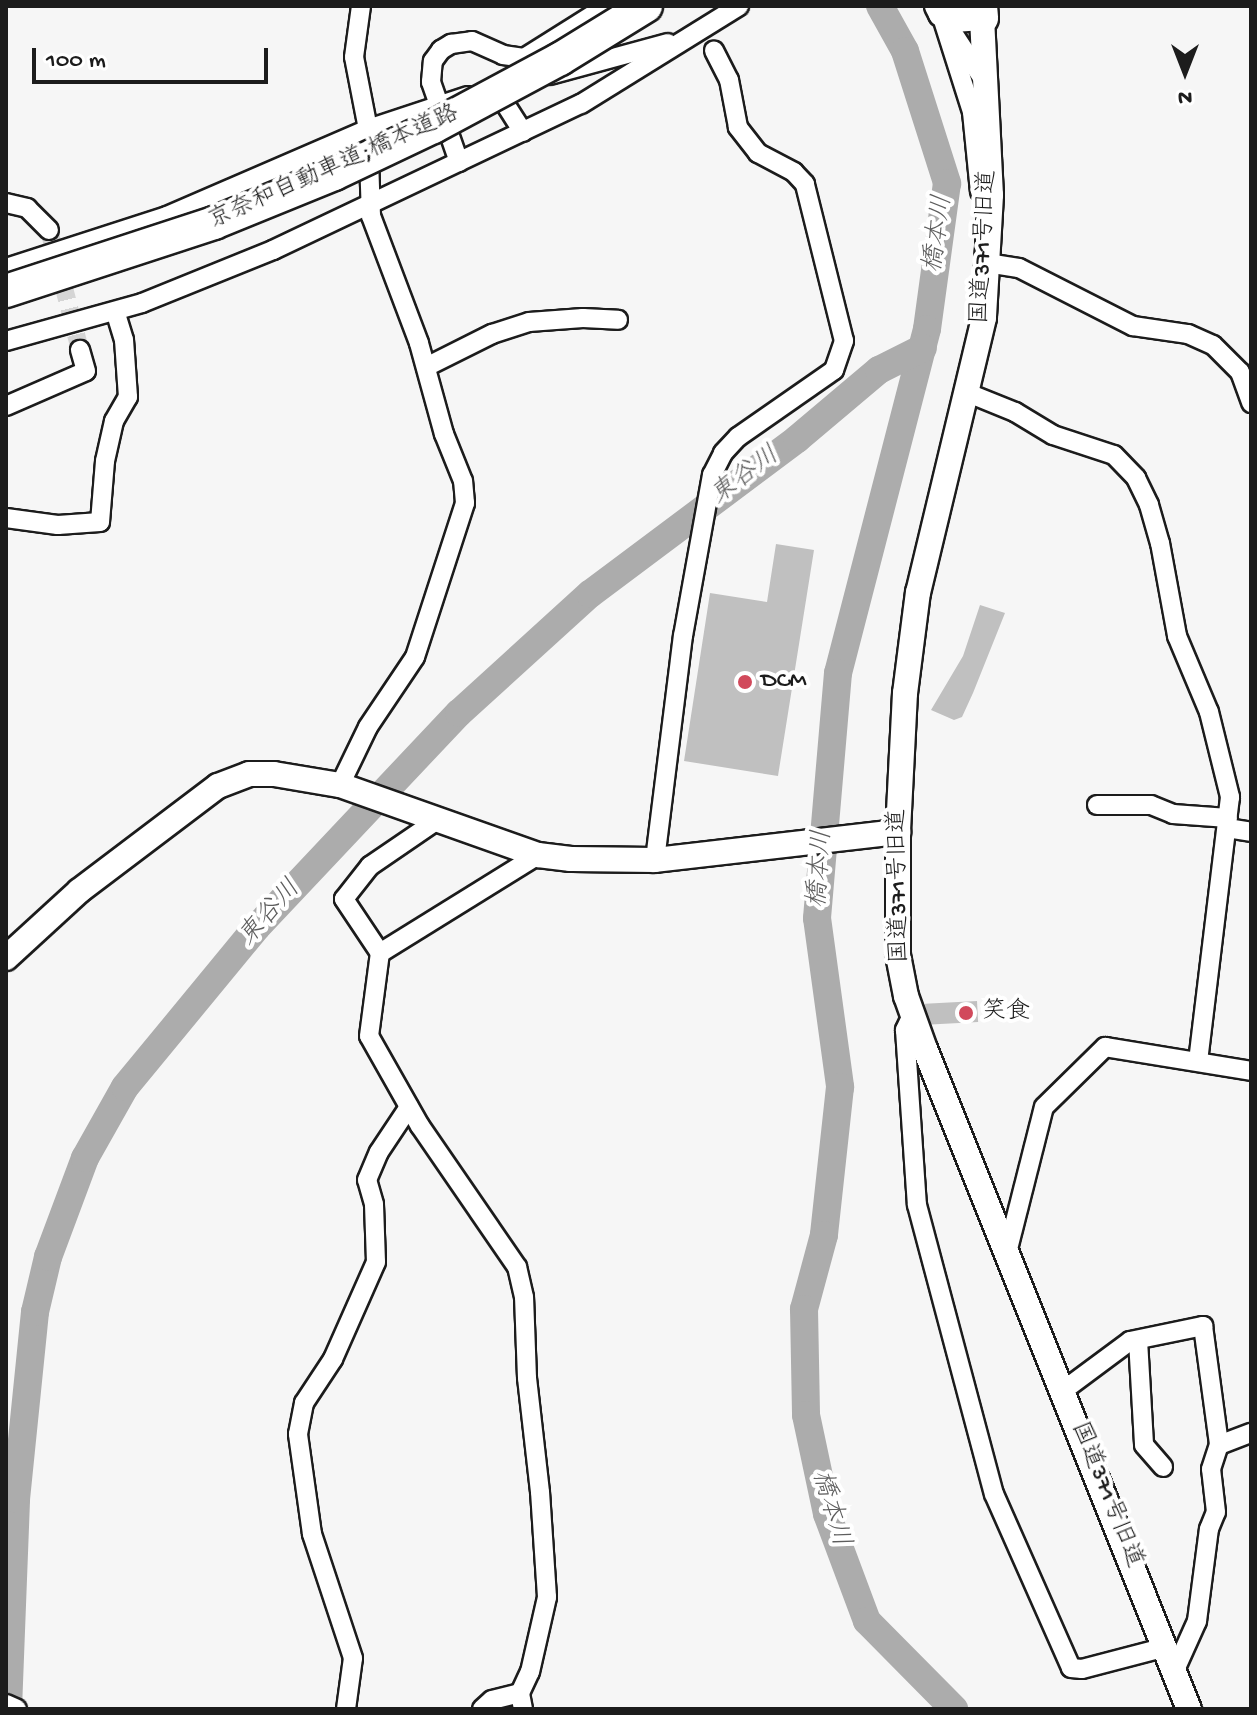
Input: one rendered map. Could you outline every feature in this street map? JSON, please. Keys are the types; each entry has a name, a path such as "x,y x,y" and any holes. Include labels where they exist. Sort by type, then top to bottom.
{"highway":[{"name":"京奈和自動車道;橋本道路","path":"6,291 214,223 334,174 433,127 546,67 646,6"}],"street":[{"path":"347,788 368,727 415,657 465,503 463,481 444,434 426,367 371,216 368,129 354,57 361,6"},
{"path":"459,162 431,82 433,61 451,44 472,41 503,55 524,58 607,6"},
{"path":"6,341 115,311 273,250 581,104 739,6"},
{"path":"939,10 954,20 982,12"},
{"path":"939,10 986,83"},
{"path":"939,10 972,112 987,263 1019,268 1133,326 1188,334 1213,345 1240,372 1251,403"},
{"name":"国道371号旧道","path":"982,12 991,195 984,318 918,592 901,736 898,955 912,1015 1008,1249 1189,1709"},
{"path":"6,268 167,216 368,129 437,105 689,37"},
{"path":"655,860 683,636 712,475 723,453 738,437 834,370 844,341 805,184 794,172 758,153 738,127 729,80 714,51"},
{"path":"495,88 523,132"},
{"path":"6,203 27,208 49,230"},
{"path":"6,518 58,525 100,522 105,461 114,421 128,397 124,340 115,311"},
{"path":"426,367 492,334 529,322 583,318 618,320"},
{"path":"6,406 86,371 80,350"},
{"path":"968,393 1015,412 1053,435 1114,455 1136,478 1149,505 1160,543 1177,636 1209,712 1223,757 1230,797 1198,1061"},
{"path":"6,958 79,891 218,786 249,774 274,774 347,788 538,855 571,859 655,860 898,832"},
{"path":"1097,805 1151,805 1173,814 1228,823 1251,832"},
{"path":"430,819 370,866 344,899 380,953 369,1036 409,1107 517,1267 524,1297 527,1378 540,1492 547,1597 521,1701 492,1700 482,1709"},
{"path":"380,953 538,855"},
{"path":"912,1015 905,1030 917,1205 994,1494 1071,1668 1082,1669 1166,1647"},
{"path":"1008,1249 1044,1107 1105,1047 1251,1071"},
{"path":"346,1709 353,1658 312,1534 298,1434 304,1403 333,1359 376,1262 374,1204 367,1180 379,1152 409,1107"},
{"path":"1064,1390 1130,1341 1203,1326 1219,1445 1211,1469 1216,1512 1209,1529 1197,1621 1175,1670"},
{"path":"1138,1340 1144,1445 1163,1467"},
{"path":"1219,1445 1251,1433"},
{"path":"6,1704 17,1709"}],"building":[{"name":"DCM","path":"776,544 814,550 778,776 684,761 710,593 767,602"},
{"path":"980,605 1005,613 962,717 954,720 931,710 963,656"},
{"path":"977,1001 978,1022 926,1025 925,1004"}],"waterway":[{"name":"橋本川","path":"880,6 905,51 947,183 927,329 838,673 817,918 840,1087 824,1235 804,1309 806,1415 827,1514 867,1621 954,1709"},
{"name":"東谷川","path":"8,1709 16,1499 35,1312 48,1257 85,1158 125,1087 257,927 459,713 590,594 797,439 879,370 923,348"}],"tunnel":[{"path":"49,230 80,350"}],"place":[{"name":"DCM","path":"745,682"},
{"name":"笑食","path":"966,1013"}]}
